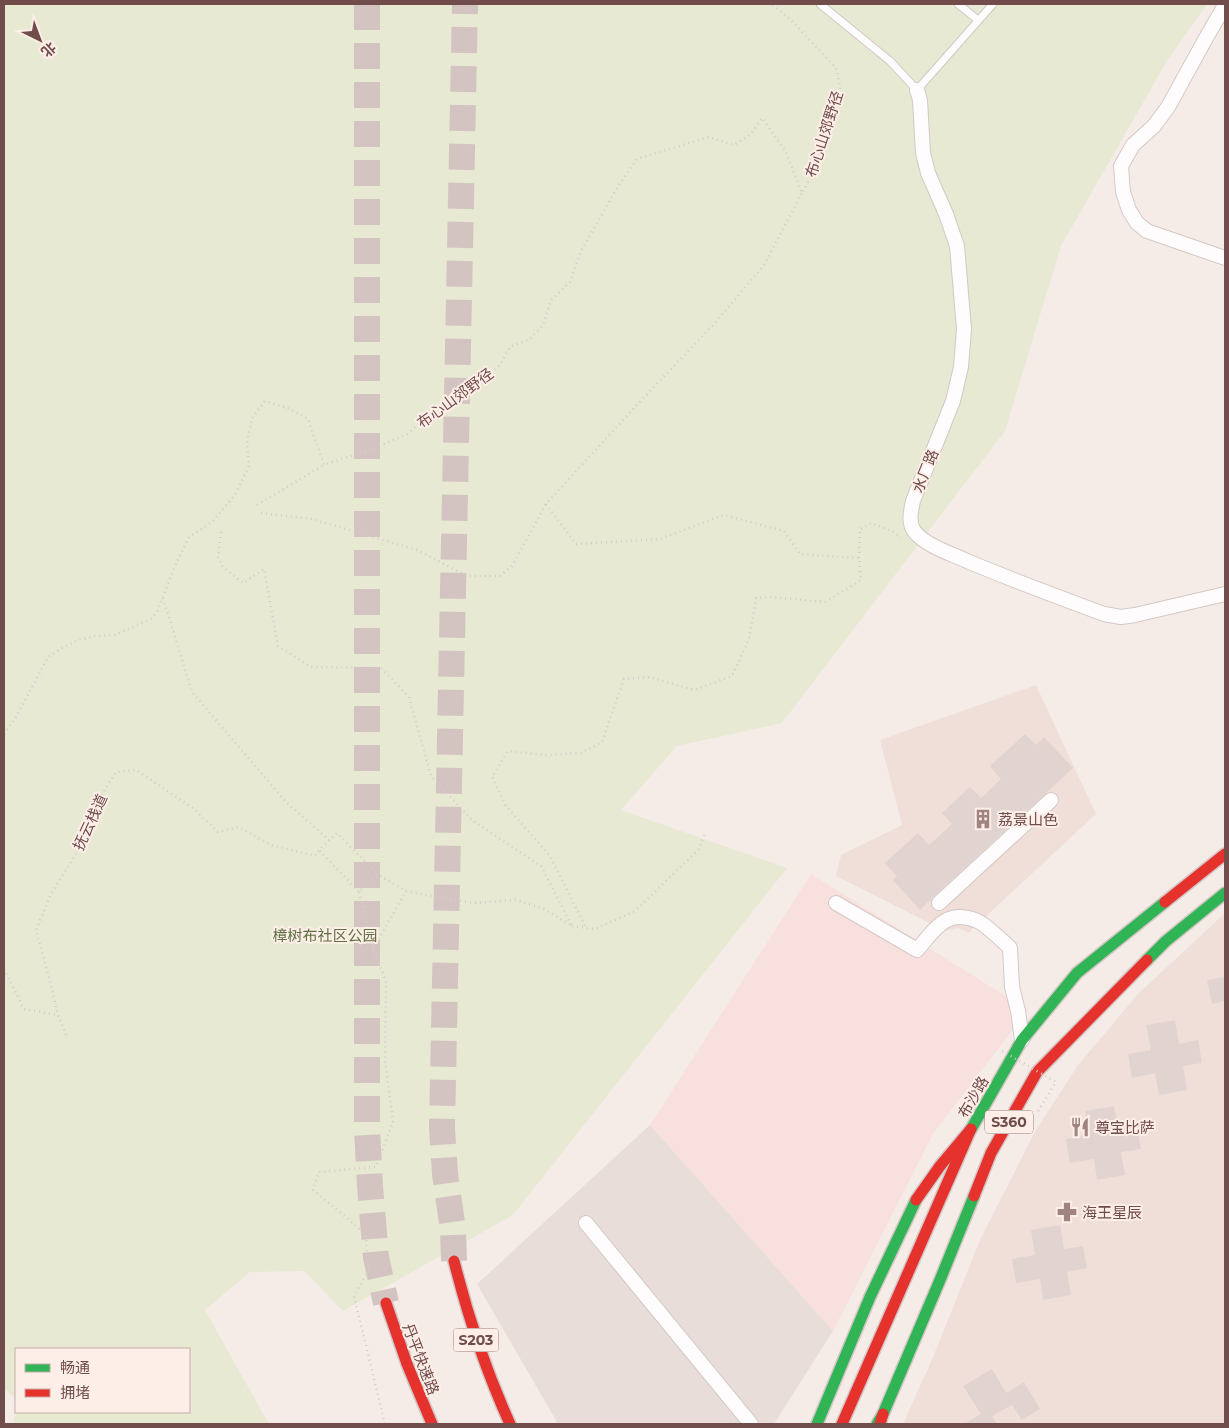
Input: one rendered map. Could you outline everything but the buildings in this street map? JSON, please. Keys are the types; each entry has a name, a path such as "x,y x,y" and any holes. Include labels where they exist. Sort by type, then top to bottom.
{"main road":[{"name":"布沙路","path":"842,1424 971,1129 1022,1040 1077,973 1150,912 1225,854"},
{"name":"S360","path":"880,1421 991,1153 1037,1072 1166,941 1225,893"},
{"path":"817,1424 870,1297 916,1200 940,1166 971,1129"},
{"name":"S203","path":"454,1261 464,1304 479,1350 509,1421"},
{"name":"丹平快速路","path":"386,1303 398,1343 414,1385 432,1424"},
{"path":"414,1385 426,1424"}],"street":[{"path":"1225,6 1168,107 1154,126 1133,145 1122,166 1123,192 1129,210 1137,223 1147,231 1225,258"},
{"name":"水厂路","path":"917,90 920,100 923,153 928,173 946,214 957,246 964,329 961,367 953,401 913,501 910,518 914,531 923,539 948,552 989,570 1104,614 1120,617 1135,615 1225,594"},
{"path":"939,903 1051,800"},
{"path":"836,902 917,950 931,933 947,920 957,917 970,918 983,923 1010,948 1012,987 1022,1040"},
{"path":"586,1223 751,1424"}],"lane":[{"path":"820,4 890,61 917,90 993,4"},
{"path":"958,4 978,20"}],"path":[{"name":"布心山郊野径","path":"772,4 792,21 836,68 841,91 826,128 814,172 802,193"},
{"name":"布心山郊野径","path":"324,465 377,447 407,434 438,407 466,394 500,366 510,346 530,340 543,325 551,300 570,282 582,251 616,188 637,159 709,137 734,145 751,134 762,118 786,152 802,193"},
{"path":"261,513 312,519 417,550 467,576 500,576 512,566 546,504 715,323 764,265 802,193"},
{"path":"4,734 16,717 48,657 78,640 95,636 115,635 151,619 157,612 189,537 212,522 235,495 248,466 247,442 252,418 265,401 290,409 308,419 324,465 257,505"},
{"path":"546,504 576,544 660,539 724,515 784,531 800,554 859,558"},
{"path":"586,928 550,856 506,806 492,777 508,751 545,755 581,753 602,742 624,679 649,677 694,690 732,676 749,639 756,598 771,597 825,602 861,580 859,558 860,529 871,523 892,531 906,542"},
{"path":"221,532 218,557 222,566 242,583 264,569 278,646 311,667 381,668 409,697 432,776 473,820 541,866 572,926"},
{"path":"163,596 192,692 286,802 329,840"},
{"name":"抚云栈道","path":"66,1035 58,1016 50,978 36,930 51,894 81,846 92,810 116,772 136,770 193,808 218,832 240,827 271,845 315,856 319,850"},
{"path":"385,1424 354,1296 368,1272 366,1235 313,1190 320,1172 376,1167 392,1122 385,1060 386,982 373,949 359,892 319,850 337,833 377,874 406,891 474,903 516,900 544,909 572,926 595,929 635,911 699,848 705,833"},
{"path":"359,892 377,874"},
{"path":"373,949 406,891"},
{"path":"4,969 24,1009 58,1016"},
{"path":"1002,1051 1056,1082"}],"shaded area":[{"path":"1036,685 1096,814 968,933 958,928 945,931 836,876 841,855 902,825 880,740"},
{"path":"811,874 1028,1010 933,1134 833,1331 650,1125"},
{"path":"1225,913 1225,1424 903,1424 933,1357 980,1240 1034,1133 1078,1065 1139,993"},
{"path":"650,1125 833,1331 774,1424 558,1424 477,1284"}],"green space":[{"name":"樟树布社区公园","path":"4,4 1207,4 1167,61 1061,246 1005,431 782,723 677,746 621,810 787,868 513,1215 343,1311 304,1271 250,1272 205,1310 269,1424 13,1424 15,1411 15,1413 190,1413 190,1348 15,1348 15,1398 4,1389"}],"tunnel":[{"path":"367,4 367,1129 376,1257 386,1303"},
{"path":"454,1261 453,1230 445,1174 442,1128 465,4"}],"traffic: fast":[{"path":"1147,960 1166,941 1225,893"},
{"path":"970,1131 1022,1040 1077,973 1165,902"},
{"path":"877,1424 883,1414 974,1196"},
{"path":"817,1424 870,1297 916,1200"}],"traffic: jam":[{"path":"1165,902 1225,854"},
{"path":"974,1196 991,1153 1037,1072 1147,960"},
{"path":"916,1200 940,1166 971,1129"},
{"path":"842,1424 970,1131"},
{"path":"454,1261 478,1344 510,1424"},
{"path":"386,1303 407,1364 432,1424"},
{"path":"880,1424 883,1414"}],"place":[{"name":"荔景山色","path":"983,819"},
{"name":"尊宝比萨","path":"1080,1127"},
{"name":"海王星辰","path":"1067,1212"}]}
